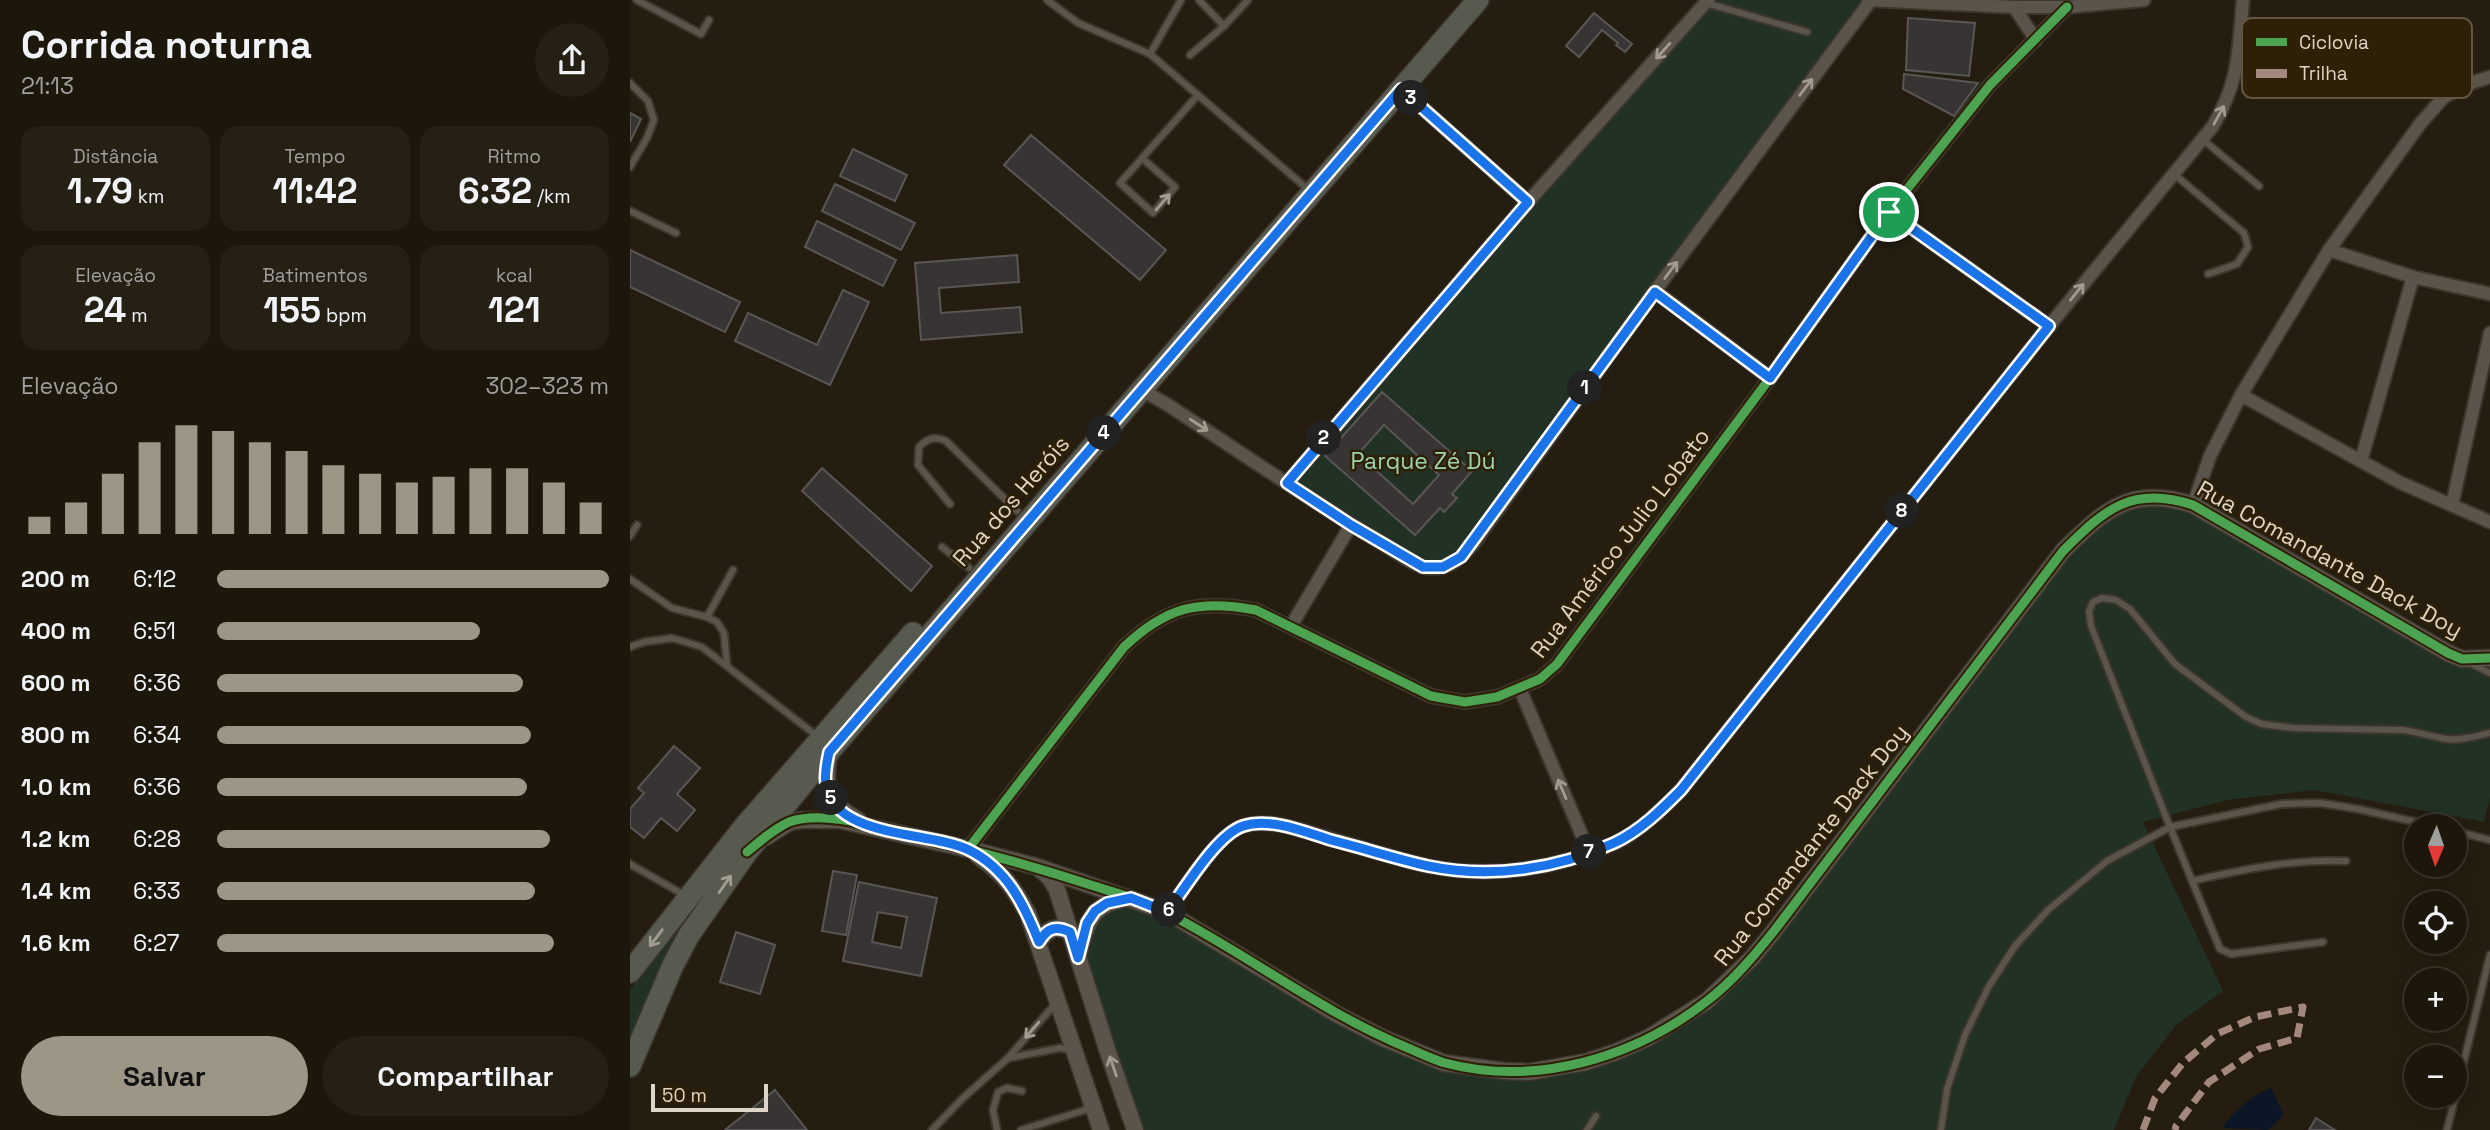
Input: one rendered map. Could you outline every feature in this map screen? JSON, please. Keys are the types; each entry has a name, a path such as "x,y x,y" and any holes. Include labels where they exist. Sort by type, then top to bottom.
{"main road":[{"name":"Rua dos Heróis","path":"632,1059 681,948 825,746 1017,511 1465,0"},
{"name":"Rua dos Heróis","path":"630,972 744,827 825,746 1478,0"}],"street":[{"path":"1140,389 1168,404 1351,525 1423,567 1443,567 1461,557 1869,0 2067,7 2144,0"},
{"path":"1167,912 1214,847 1229,833 1243,826 1272,824 1429,866 1487,872 1536,868 1563,862 1615,842 1637,829 1681,790 2049,326 2202,139 2222,110 2235,78 2243,0"},
{"path":"1287,483 1528,202 1707,1"},
{"path":"2014,7 2036,40"},
{"name":"Rua Américo Julio Lobato","path":"968,849 1124,647 1146,626 1171,613 1197,606 1229,604 1256,610 1431,696 1465,702 1497,697 1540,678 1557,664 1770,378 1889,212 1980,96 2067,7"},
{"path":"2472,83 2490,77"},
{"path":"1401,89 1528,202"},
{"path":"2193,505 2210,456 2241,395 2329,250 2420,124 2442,98"},
{"path":"1889,212 2049,326"},
{"path":"2329,250 2413,277 2490,294"},
{"path":"2361,461 2413,277"},
{"path":"1655,292 1770,378"},
{"path":"2452,505 2490,333"},
{"path":"2241,395 2399,482 2489,519"},
{"name":"Rua Comandante Dack Doy","path":"747,852 778,828 801,820 831,820 866,825 1038,867 1167,912 1338,1015 1382,1038 1444,1063 1529,1072 1586,1062 1616,1052 1648,1038 1707,1001 1752,958 2063,551 2077,536 2109,511 2132,499 2160,497 2193,505 2462,659"},
{"path":"1290,626 1351,525"},
{"path":"2462,659 2490,659"},
{"path":"1520,689 1589,852"},
{"name":"Rua Comandante Dack Doy","path":"825,746 828,792 841,811 866,825"},
{"path":"968,849 993,866 1013,887 1039,942 1101,1130"},
{"path":"1038,867 1058,890 1135,1130"},
{"path":"1078,958 1085,929 1095,911 1107,903 1131,898"},
{"path":"1039,942 1045,932 1052,928 1062,928 1070,932"}],"lane":[{"path":"637,0 701,34 709,20"},
{"path":"1047,0 1078,23 1150,54 1303,185"},
{"path":"1150,54 1181,0"},
{"path":"1199,0 1224,26"},
{"path":"1190,55 1224,26 1248,0"},
{"path":"1707,1 1807,32"},
{"path":"630,83 648,101 654,120 630,167"},
{"path":"1142,158 1175,187 1153,213 1119,183 1198,95"},
{"path":"2202,139 2259,187"},
{"path":"2174,174 2244,233 2248,247 2237,264 2208,274"},
{"path":"630,211 677,233"},
{"path":"950,504 918,465 919,447 930,438 937,437 946,441 1017,511"},
{"path":"630,536 637,525"},
{"path":"942,547 969,568"},
{"path":"707,617 733,570"},
{"path":"630,579 672,608 717,622 724,633 727,667"},
{"path":"2323,942 2231,954 2220,949 2091,626 2089,611 2093,602 2102,598 2116,600 2130,609 2175,664 2246,717 2262,724 2293,728 2409,730 2447,739 2490,733"},
{"path":"630,647 672,638 702,647 825,746"},
{"path":"2462,659 2490,673"},
{"path":"1941,1130 1947,1089 1965,1035 1989,986 2015,946 2048,910 2107,862 2170,827 2281,804 2320,803 2404,819"},
{"path":"2468,834 2490,840"},
{"path":"2192,881 2247,868 2285,863 2346,861"},
{"path":"630,864 688,897"},
{"path":"2447,1130 2490,955"},
{"path":"932,1130 1007,1059 1058,1002"},
{"path":"1007,1059 1060,1048 1073,1050"},
{"path":"997,1130 993,1110 998,1092 1014,1088 1022,1091"},
{"path":"1021,1130 1044,1127 1084,1110 1091,1101"},
{"path":"1587,1130 1596,1116"}],"green space":[{"name":"Parque Zé Dú","path":"1708,0 1868,0 1473,544 1432,569 1287,483"},
{"path":"2176,499 2490,674 2490,798 2484,822 2468,819 2468,814 2442,814 2314,790 2228,800 2143,822 2223,991 2176,1025 2136,1077 2114,1130 1135,1130 1078,958 1087,923 1131,898 1338,1015 1440,1061 1504,1071 1616,1052 1729,981 2063,551 2109,511"},
{"path":"730,859 693,910 662,963 630,1039 630,990"}],"water":[{"path":"2271,1088 2284,1115 2268,1130 2222,1128 2244,1104"}],"building":[{"path":"1594,13 1632,44 1625,52 1602,30 1579,57 1566,46"},
{"path":"1908,18 1975,23 1969,76 1906,70"},
{"path":"1904,74 1978,83 1954,116 1903,89"},
{"path":"630,113 641,119 630,142"},
{"path":"1031,135 1166,250 1140,280 1004,165"},
{"path":"853,149 907,175 895,201 840,176"},
{"path":"835,184 915,223 901,250 822,211"},
{"path":"817,221 896,260 883,286 805,247"},
{"path":"630,250 740,302 725,332 630,287"},
{"path":"1017,255 1019,282 939,288 941,313 1020,307 1022,332 921,340 915,263"},
{"path":"843,290 869,302 830,385 735,341 748,313 817,345"},
{"path":"1382,392 1472,471 1452,494 1457,498 1444,512 1440,508 1415,535 1325,456","holes":["1384,425 1439,475 1413,504 1358,454"]},
{"path":"822,468 932,566 911,591 802,491"},
{"path":"674,746 700,768 677,794 695,810 677,831 661,818 644,838 630,827 630,809 644,793 638,788"},
{"path":"833,871 857,875 846,935 822,931"},
{"path":"859,882 937,898 921,976 843,961","holes":["878,912 907,917 901,948 872,942"]},
{"path":"736,932 775,945 760,994 720,982"},
{"path":"775,1090 807,1130 725,1130"},
{"path":"2316,1118 2335,1130 2309,1130"}],"marked path":[{"path":"2143,1130 2155,1098 2183,1063 2217,1034 2255,1017 2303,1007 2297,1038 2259,1049 2209,1082 2175,1130"}],"cycle path":[{"path":"968,849 1124,647 1154,623 1184,609 1217,606 1256,610 1431,696 1465,702 1497,697 1540,679 1557,664 1770,378 1889,212 1990,85 2067,7"},
{"path":"747,852 789,822 819,818 871,825 985,854 1050,872 1160,909 1346,1018 1435,1060 1479,1070 1549,1069 1616,1052 1648,1038 1679,1021 1734,977 1774,931 2063,551 2092,523 2121,505 2153,498 2193,505 2448,653 2462,659 2490,658"}],"route":[{"path":"1401,89 1528,202 1287,483 1351,525 1423,567 1443,567 1461,557 1473,544 1655,292 1770,378 1889,212 2049,326 1681,790 1659,812 1615,842 1563,862 1536,868 1487,872 1429,866 1272,824 1243,826 1229,833 1214,847 1167,912 1131,898 1107,903 1095,911 1087,923 1078,958 1070,932 1062,928 1052,928 1045,932 1039,942 1013,887 993,866 968,849 866,825 841,811 828,792 825,777 829,752 1401,89"}]}
